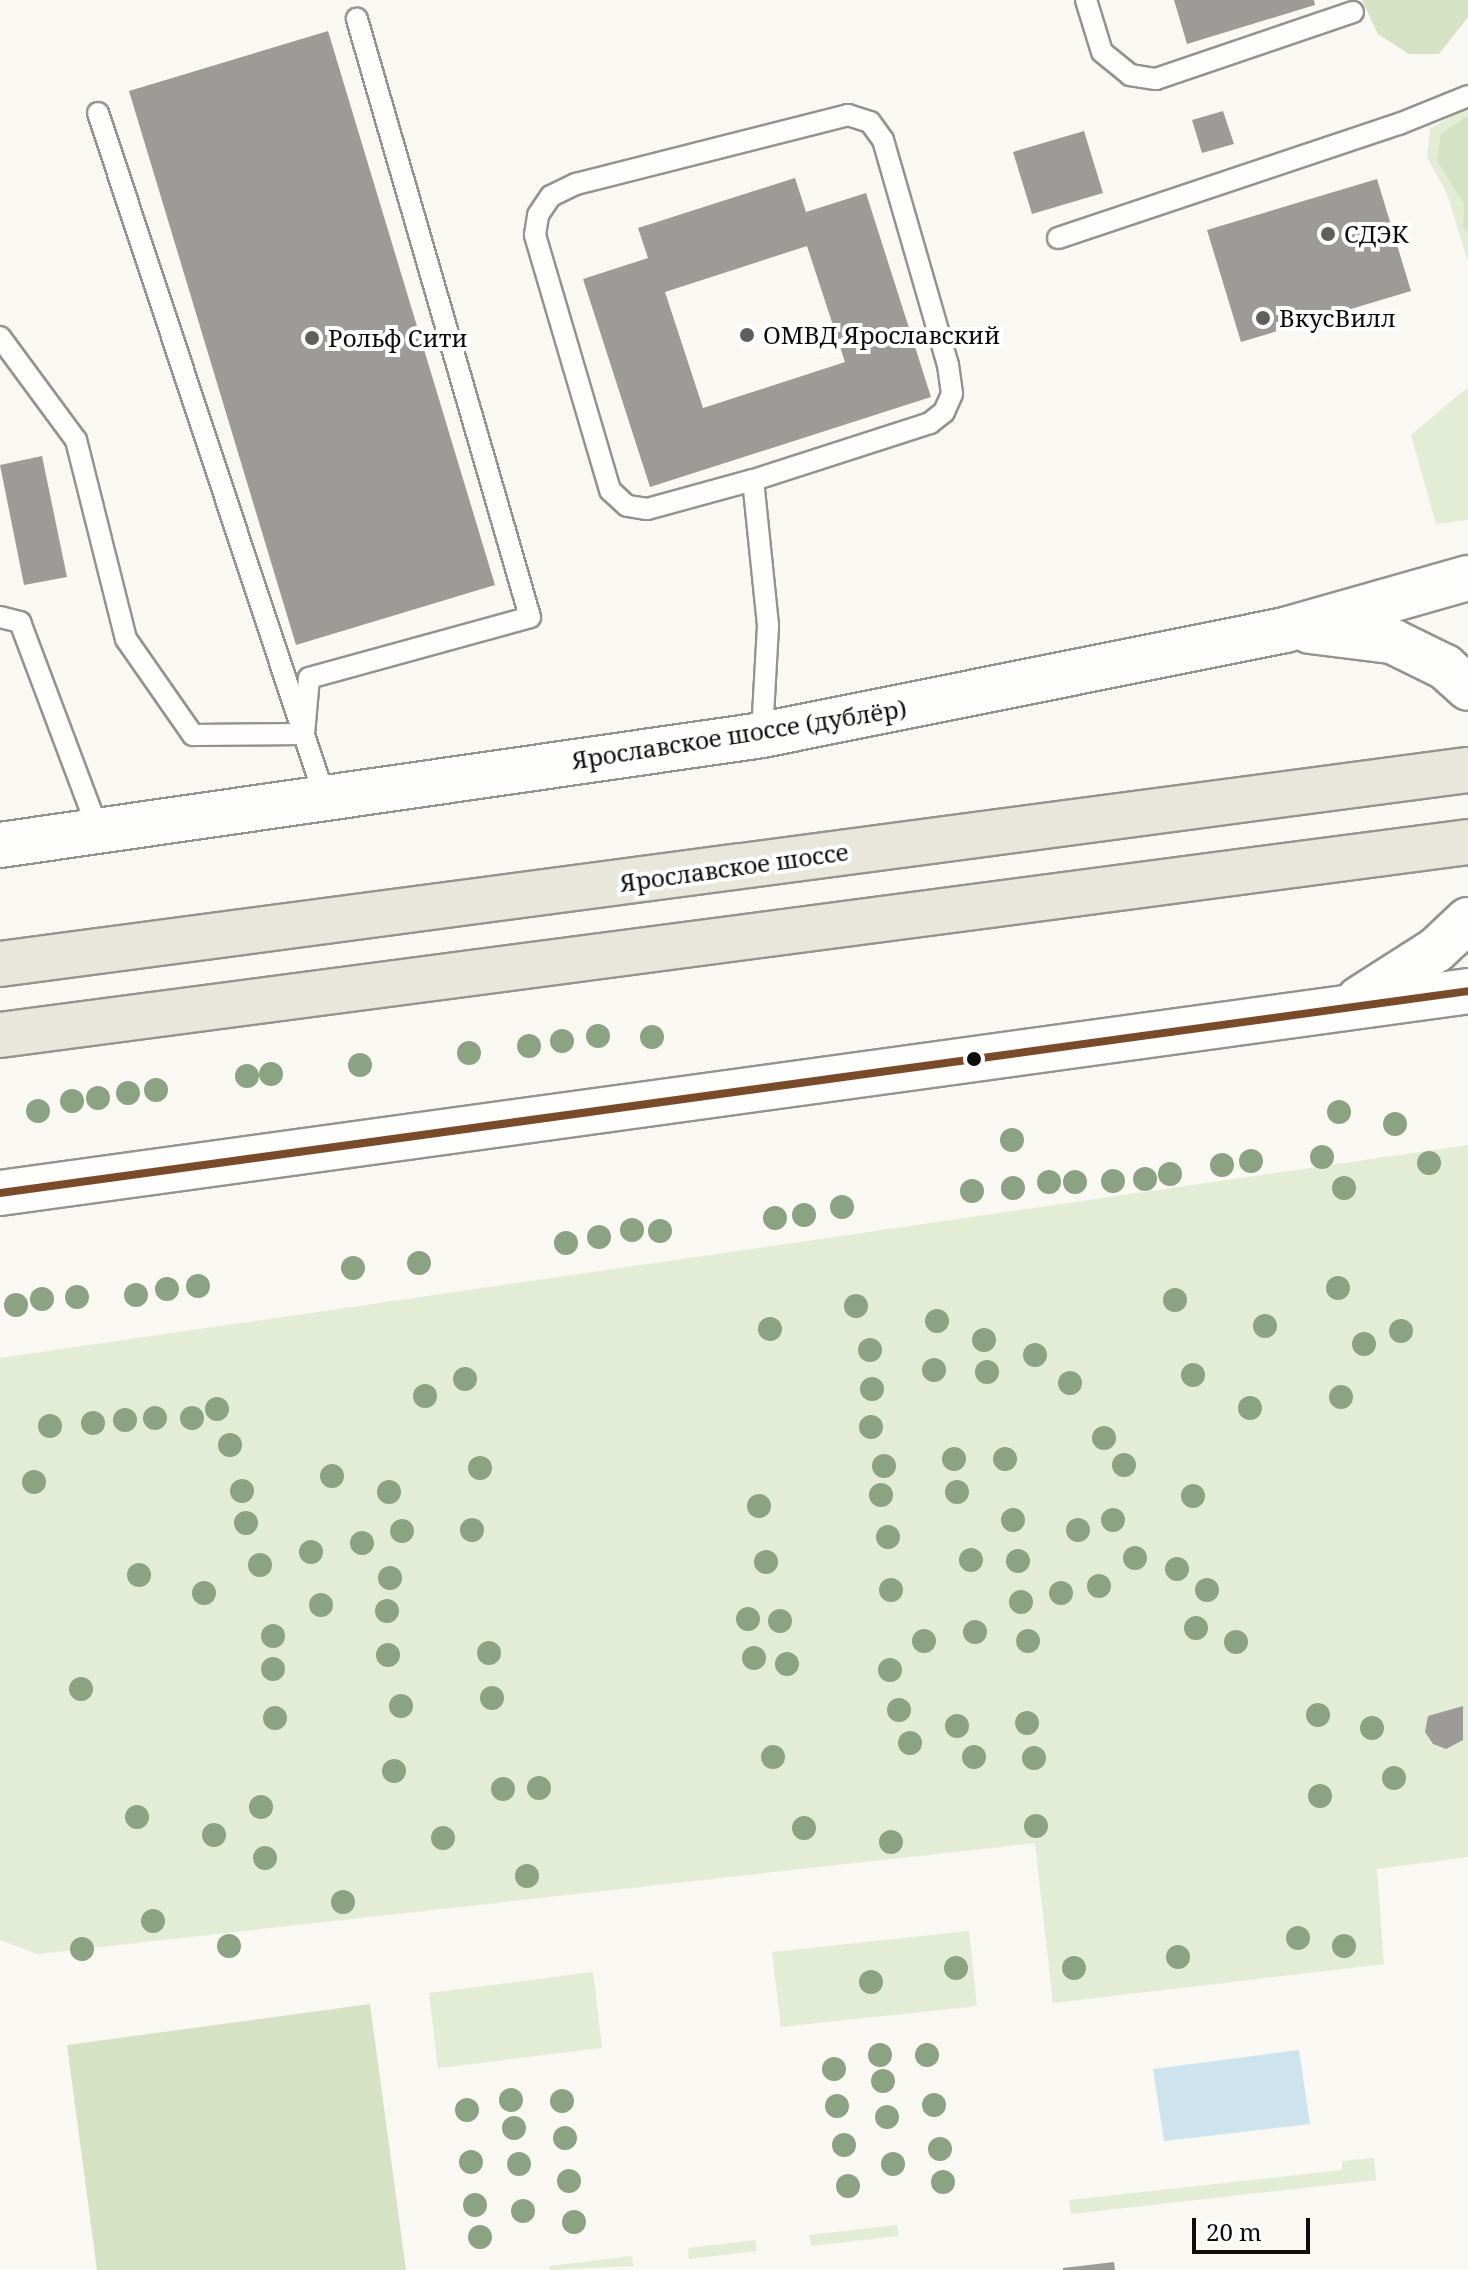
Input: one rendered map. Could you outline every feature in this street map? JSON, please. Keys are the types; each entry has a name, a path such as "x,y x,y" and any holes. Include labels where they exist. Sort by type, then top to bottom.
{"main road":[{"name":"Ярославское шоссе","path":"0,964 1468,770"},
{"path":"0,1035 1468,842"}],"street":[{"name":"Ярославское шоссе (дублёр)","path":"0,845 324,795 762,735 1285,630 1468,578"},
{"path":"1285,630 1338,631 1392,641 1445,667 1468,688"},
{"path":"1327,1012 1377,991 1468,920"},
{"path":"0,1193 1468,991"}],"lane":[{"path":"1086,0 1102,52 1130,75 1156,79 1353,12"},
{"path":"304,734 309,678 530,617 357,19"},
{"path":"1058,238 1468,96"},
{"path":"98,113 324,795"},
{"path":"848,115 870,122 883,140 952,394 944,412 930,423 753,480 647,509 627,506 610,490 535,235 538,215 551,196 576,184 848,115"},
{"path":"0,337 76,440 126,639 193,735 304,734"},
{"path":"753,480 768,626 762,735"},
{"path":"0,617 20,622 98,830"}],"green space":[{"path":"1362,0 1468,0 1468,17 1439,54 1409,54 1378,34"},
{"path":"1468,106 1468,262 1447,194 1427,157 1430,129"},
{"path":"1468,115 1468,232 1463,228 1464,204 1437,161 1441,134"},
{"path":"1468,387 1468,520 1436,524 1411,435"},
{"path":"1468,1145 1468,1857 1377,1869 1384,1964 1053,2003 1035,1843 37,1954 0,1940 0,1358"},
{"path":"969,1931 977,2006 781,2027 772,1952"},
{"path":"593,1972 602,2048 438,2068 429,1993"},
{"path":"370,2004 406,2270 97,2270 67,2045"},
{"path":"1374,2158 1376,2180 1071,2214 1069,2200 1342,2170 1342,2161"},
{"path":"897,2225 899,2236 811,2246 809,2235"},
{"path":"755,2240 757,2251 689,2259 688,2248"},
{"path":"632,2256 633,2266 550,2270 549,2266"}],"water":[{"path":"1299,2050 1310,2124 1164,2141 1153,2069"}],"building":[{"path":"1174,0 1314,0 1315,5 1187,44"},
{"name":"Рольф Сити","path":"328,31 495,585 296,645 129,91"},
{"path":"1223,111 1234,144 1202,153 1192,120"},
{"path":"1084,131 1103,193 1032,214 1013,152"},
{"path":"795,178 806,212 866,193 931,397 650,487 583,279 648,258 638,228","holes":["807,246 845,362 703,408 665,292"]},
{"path":"1377,179 1411,291 1241,342 1207,230"},
{"path":"42,456 67,577 24,585 0,465"},
{"path":"1463,1706 1463,1740 1446,1749 1433,1744 1425,1732 1428,1716"},
{"path":"1114,2262 1115,2270 1063,2270 1063,2268"}],"transit line":[{"path":"0,1193 1468,991"}],"place":[{"name":"СДЭК","path":"1328,234"},
{"name":"ВкусВилл","path":"1263,318"},
{"name":"ОМВД Ярославский","path":"747,335"},
{"name":"Рольф Сити","path":"312,338"}]}
